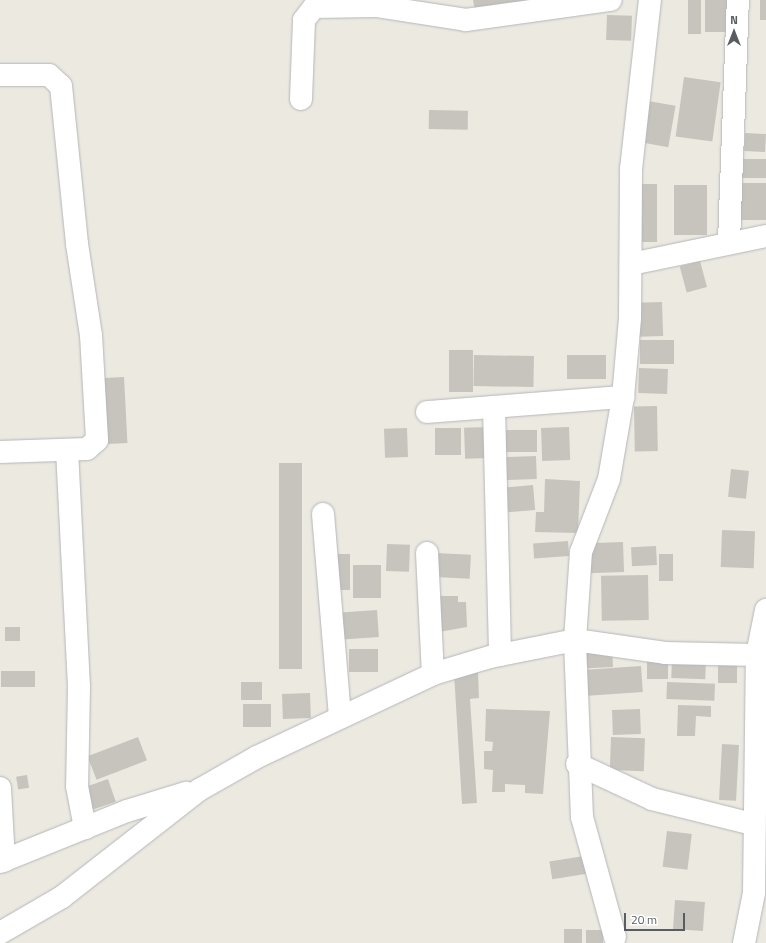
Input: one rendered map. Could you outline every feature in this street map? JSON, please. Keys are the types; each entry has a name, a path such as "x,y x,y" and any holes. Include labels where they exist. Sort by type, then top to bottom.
{"street":[{"path":"301,98 307,12 326,5 376,3 466,20 611,0"},
{"path":"615,937 583,822 577,764 575,640 581,552 609,479 623,397 631,264 631,168 650,0"},
{"path":"729,242 738,0"},
{"path":"0,75 50,75 61,86 77,244 91,335 97,440 87,449 0,452"},
{"path":"631,264 729,242 766,236"},
{"path":"427,412 623,397"},
{"path":"494,407 500,655"},
{"path":"67,450 79,686 77,786 85,828"},
{"path":"323,514 340,717"},
{"path":"427,553 433,674"},
{"path":"744,943 761,854 752,824 757,655 766,610"},
{"path":"0,933 62,897 199,790 340,717 433,674 500,655 575,640 665,653 757,655"},
{"path":"577,764 652,799 752,824"},
{"path":"0,788 2,862 152,802 199,790"}],"building":[{"path":"473,0 535,0 475,10"},
{"path":"688,0 701,0 701,34 688,34"},
{"path":"705,0 729,0 729,32 705,32"},
{"path":"760,0 766,0 766,20 760,20"},
{"path":"607,15 632,16 631,41 606,40"},
{"path":"684,77 721,82 712,142 676,136"},
{"path":"648,101 676,106 668,147 641,142"},
{"path":"429,110 468,111 468,130 429,129"},
{"path":"745,133 766,134 765,152 744,151"},
{"path":"736,159 766,159 766,178 736,178"},
{"path":"738,183 766,183 766,220 738,220"},
{"path":"642,184 657,184 657,242 642,242"},
{"path":"674,185 707,185 707,235 674,235"},
{"path":"700,261 707,287 687,293 680,266"},
{"path":"662,302 663,336 638,337 637,303"},
{"path":"640,340 674,340 674,364 640,364"},
{"path":"449,350 473,350 473,392 449,392"},
{"path":"474,355 534,356 533,387 473,386"},
{"path":"567,355 606,355 606,379 567,379"},
{"path":"639,368 668,369 667,394 638,393"},
{"path":"124,377 127,443 102,444 99,378"},
{"path":"634,406 657,406 658,451 635,451"},
{"path":"489,427 490,458 465,459 464,428"},
{"path":"569,427 570,460 542,461 541,428"},
{"path":"407,428 408,457 385,458 384,429"},
{"path":"435,428 461,428 461,455 435,455"},
{"path":"504,430 537,430 537,452 504,452"},
{"path":"536,456 537,479 506,480 505,457"},
{"path":"279,463 302,463 302,669 279,669"},
{"path":"731,469 749,471 746,499 728,497"},
{"path":"545,479 580,481 578,533 535,532 536,512 544,512"},
{"path":"533,485 535,510 508,512 506,487"},
{"path":"722,530 755,531 754,568 721,567"},
{"path":"568,541 569,556 534,558 533,543"},
{"path":"623,542 624,572 588,573 587,543"},
{"path":"387,544 410,545 409,572 386,571"},
{"path":"656,546 657,565 632,566 631,547"},
{"path":"436,553 471,555 470,579 435,577"},
{"path":"337,554 350,554 350,590 337,590"},
{"path":"659,554 673,554 673,581 659,581"},
{"path":"353,565 381,565 381,598 353,598"},
{"path":"648,575 649,620 602,621 601,576"},
{"path":"439,596 458,596 458,602 466,602 467,627 439,632"},
{"path":"377,610 379,637 343,639 341,613"},
{"path":"5,627 20,627 20,641 5,641"},
{"path":"612,648 613,667 584,668 583,650"},
{"path":"349,649 378,649 378,672 349,672"},
{"path":"647,658 668,658 668,679 647,679"},
{"path":"672,658 706,659 705,679 671,678"},
{"path":"718,663 737,663 737,683 718,683"},
{"path":"641,666 643,692 588,696 586,670"},
{"path":"1,671 35,671 35,687 1,687"},
{"path":"478,672 479,698 470,699 477,803 462,804 454,673"},
{"path":"241,682 262,682 262,700 241,700"},
{"path":"667,682 715,684 714,701 666,699"},
{"path":"310,693 311,718 283,719 282,694"},
{"path":"243,704 271,704 271,727 243,727"},
{"path":"678,705 711,706 711,717 696,716 695,736 677,736"},
{"path":"486,709 550,711 543,794 525,793 525,785 505,784 505,792 492,792 493,770 484,769 484,751 492,751 493,742 485,741"},
{"path":"640,709 641,734 613,735 612,710"},
{"path":"138,737 147,760 97,780 88,756"},
{"path":"611,737 645,738 644,771 610,770"},
{"path":"722,744 739,745 736,801 719,800"},
{"path":"27,775 29,788 18,790 16,777"},
{"path":"108,779 116,802 92,810 84,787"},
{"path":"667,831 692,834 687,870 663,867"},
{"path":"584,856 587,874 552,879 549,861"},
{"path":"675,900 705,902 703,931 673,929"},
{"path":"564,929 582,929 582,943 564,943"},
{"path":"586,930 603,930 603,943 586,943"}]}
